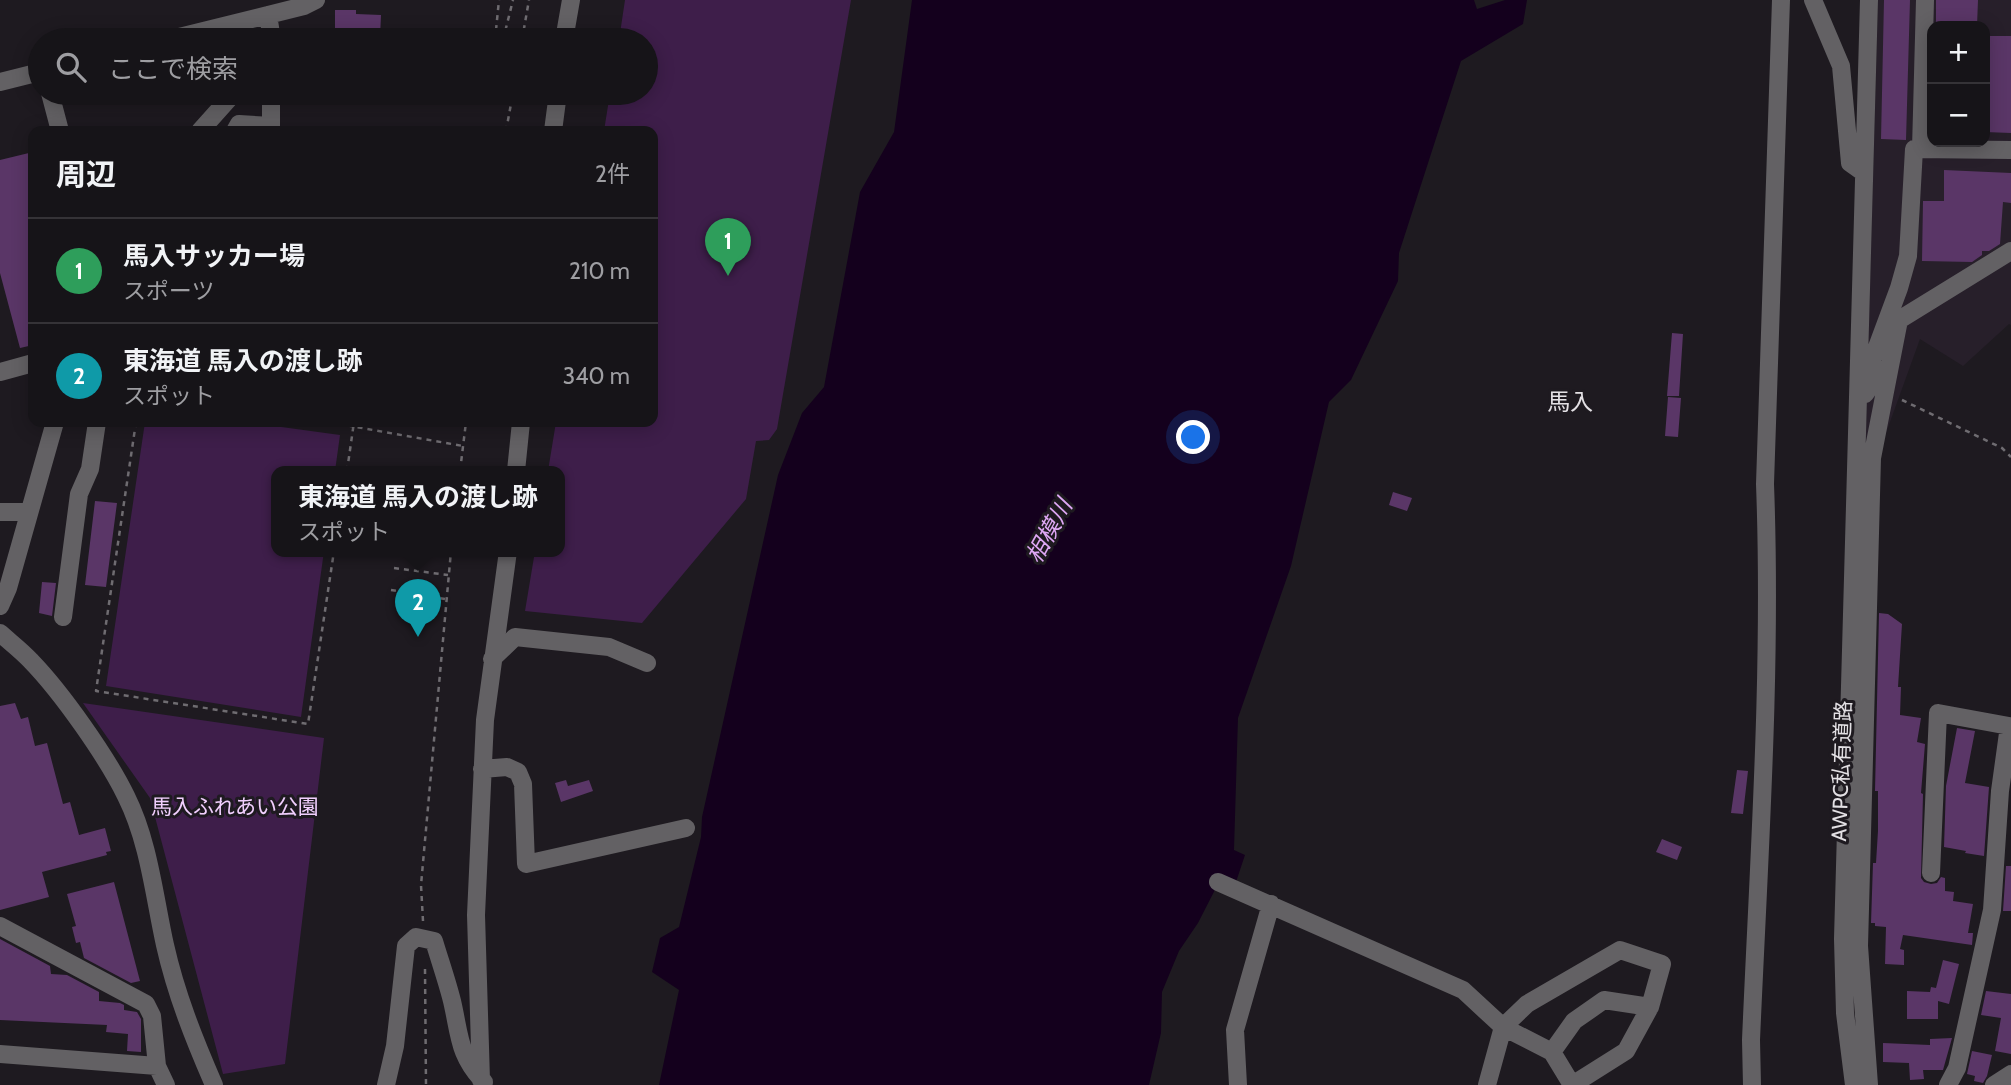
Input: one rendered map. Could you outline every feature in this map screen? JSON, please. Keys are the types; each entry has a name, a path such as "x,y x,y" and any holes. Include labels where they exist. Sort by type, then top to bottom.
{"street":[{"path":"215,28 304,6 316,0"},
{"path":"566,28 570,0"},
{"path":"1752,1085 1751,1040 1767,647 1768,553 1765,484 1781,0"},
{"path":"1813,0 1841,66 1850,163 1864,173"},
{"path":"1854,1085 1845,1013 1843,939 1869,0"},
{"path":"1922,149 1925,0"},
{"path":"268,15 270,28"},
{"path":"0,82 28,75"},
{"path":"53,105 59,126"},
{"path":"204,126 223,105"},
{"path":"238,126 271,125 271,105"},
{"path":"554,126 556,105"},
{"path":"1858,407 1870,387 1873,358 1894,318 1908,256 1914,149 2011,149"},
{"path":"1894,318 2011,251"},
{"name":"AWPC私有道路","path":"1869,1085 1859,946 1872,458 1894,318"},
{"path":"0,372 28,364"},
{"path":"0,606 8,587 54,427"},
{"path":"63,617 79,494 90,468 96,427"},
{"path":"517,466 520,427"},
{"path":"0,512 29,512"},
{"path":"484,1082 476,915 482,769 492,659 507,557"},
{"path":"0,633 33,662 66,704 126,796 143,839 166,948 189,1027 215,1085"},
{"path":"492,659 514,637 609,647 647,663"},
{"path":"1931,873 1938,713 2009,726 2000,791 1992,910 1957,1068 1948,1085"},
{"path":"482,769 507,767 518,772 523,784 526,864 686,828"},
{"path":"1218,882 1463,990 1503,1027 1552,1052 1572,1085 1626,1051 1650,1007 1662,964 1620,950 1527,1004 1503,1027 1487,1085"},
{"path":"1238,1085 1236,1030 1271,904"},
{"path":"0,926 146,1003 152,1016 157,1066 166,1085"},
{"path":"386,1085 396,1046 407,946 416,937 434,942 464,1057 484,1082"},
{"path":"1552,1052 1574,1021 1604,1000 1650,1007"},
{"path":"0,1054 157,1066"},
{"path":"1994,1085 2011,1074"}],"path":[{"path":"496,28 499,0"},
{"path":"506,28 513,0"},
{"path":"524,28 529,0"},
{"path":"507,126 511,105"},
{"path":"1902,400 2002,448 2011,457"},
{"path":"135,427 96,691 308,724 333,557"},
{"path":"348,466 354,427"},
{"path":"369,427 463,446"},
{"path":"461,466 465,427"},
{"path":"424,938 421,885 450,557"},
{"path":"394,568 448,575"},
{"path":"391,590 445,599"},
{"path":"425,965 426,1085"}],"shaded area":[{"path":"1878,0 2011,0 2011,325 1963,366 1920,339 1877,458 1865,458"}],"green space":[{"path":"625,0 851,0 777,429 769,440 756,441 746,499 642,623 525,611 534,557 565,557 565,466 549,466 555,427 658,427 658,126 605,126 608,105 658,105 658,28 621,28"},
{"path":"144,427 282,427 340,435 336,466 271,466 271,557 323,557 301,717 106,686"},
{"name":"馬入ふれあい公園","path":"83,703 324,738 285,1064 223,1074 150,798"}],"water":[{"name":"相模川","path":"912,0 1474,0 1477,9 1505,0 1527,0 1523,24 1461,61 1399,253 1398,281 1351,380 1329,402 1291,566 1238,718 1234,850 1245,855 1236,882 1220,880 1198,923 1179,951 1162,992 1161,1033 1149,1085 659,1085 679,990 652,972 660,938 679,927 701,837 702,817 778,475 802,413 824,387 860,192 894,132"}],"building":[{"path":"1884,0 1910,0 1906,140 1881,139"},
{"path":"1936,0 1978,0 1977,21 1936,21"},
{"path":"335,10 356,10 356,14 381,15 380,28 335,28"},
{"path":"1990,36 2011,36 2011,133 1990,132"},
{"path":"28,153 28,346 20,348 0,273 0,160"},
{"path":"1944,170 2011,173 2011,203 2003,202 2000,244 1989,251 1982,251 1982,255 1972,262 1922,261 1923,201 1944,201"},
{"path":"1672,333 1683,334 1679,396 1667,396"},
{"path":"1668,397 1681,398 1678,437 1665,436"},
{"path":"1393,492 1412,498 1407,511 1389,505"},
{"path":"95,501 117,503 106,587 85,585"},
{"path":"42,582 56,583 52,616 39,613"},
{"path":"1879,613 1888,614 1902,624 1898,687 1901,687 1900,715 1921,718 1917,742 1925,744 1921,793 1921,878 1931,884 1937,883 1941,877 1945,878 1945,891 1954,892 1953,901 1973,904 1968,933 1973,933 1972,945 1903,935 1900,949 1904,950 1904,965 1885,964 1886,927 1871,923 1873,863 1876,863 1878,831 1878,791 1875,791"},
{"path":"15,703 21,719 28,717 35,746 47,743 63,804 70,802 79,835 105,828 111,851 106,852 107,855 42,872 49,897 0,910 0,706"},
{"path":"1957,728 1975,731 1965,783 1989,787 1984,856 1944,847 1946,786"},
{"path":"1737,770 1748,771 1743,814 1731,813"},
{"path":"566,780 568,786 589,780 593,791 561,802 555,783"},
{"path":"1662,839 1682,847 1677,860 1656,852"},
{"path":"2006,866 2011,866 2011,911 2003,911"},
{"path":"114,882 140,981 131,983 84,958 72,927 76,926 67,894"},
{"path":"0,939 50,966 51,974 67,975 99,992 99,1001 120,1003 124,1005 124,1010 137,1012 141,1019 141,1052 127,1051 128,1034 106,1032 107,1025 0,1020"},
{"path":"1943,960 1959,964 1949,1004 1938,1001 1938,1019 1907,1019 1907,991 1930,992 1931,987 1936,988"},
{"path":"1986,991 2011,994 2011,1054 1995,1051 2001,1018 1981,1015"},
{"path":"1952,1038 1943,1070 1923,1070 1924,1079 1910,1080 1909,1063 1883,1062 1883,1043 1930,1045 1930,1039"},
{"path":"1972,1051 1992,1055 1983,1083 1974,1081 1975,1076 1967,1074"}],"place":[{"name":"馬入サッカー場","path":"728,276"},
{"name":"東海道 馬入の渡し跡","path":"418,637"}],"district":[{"name":"馬入","path":"1570,402"}]}
